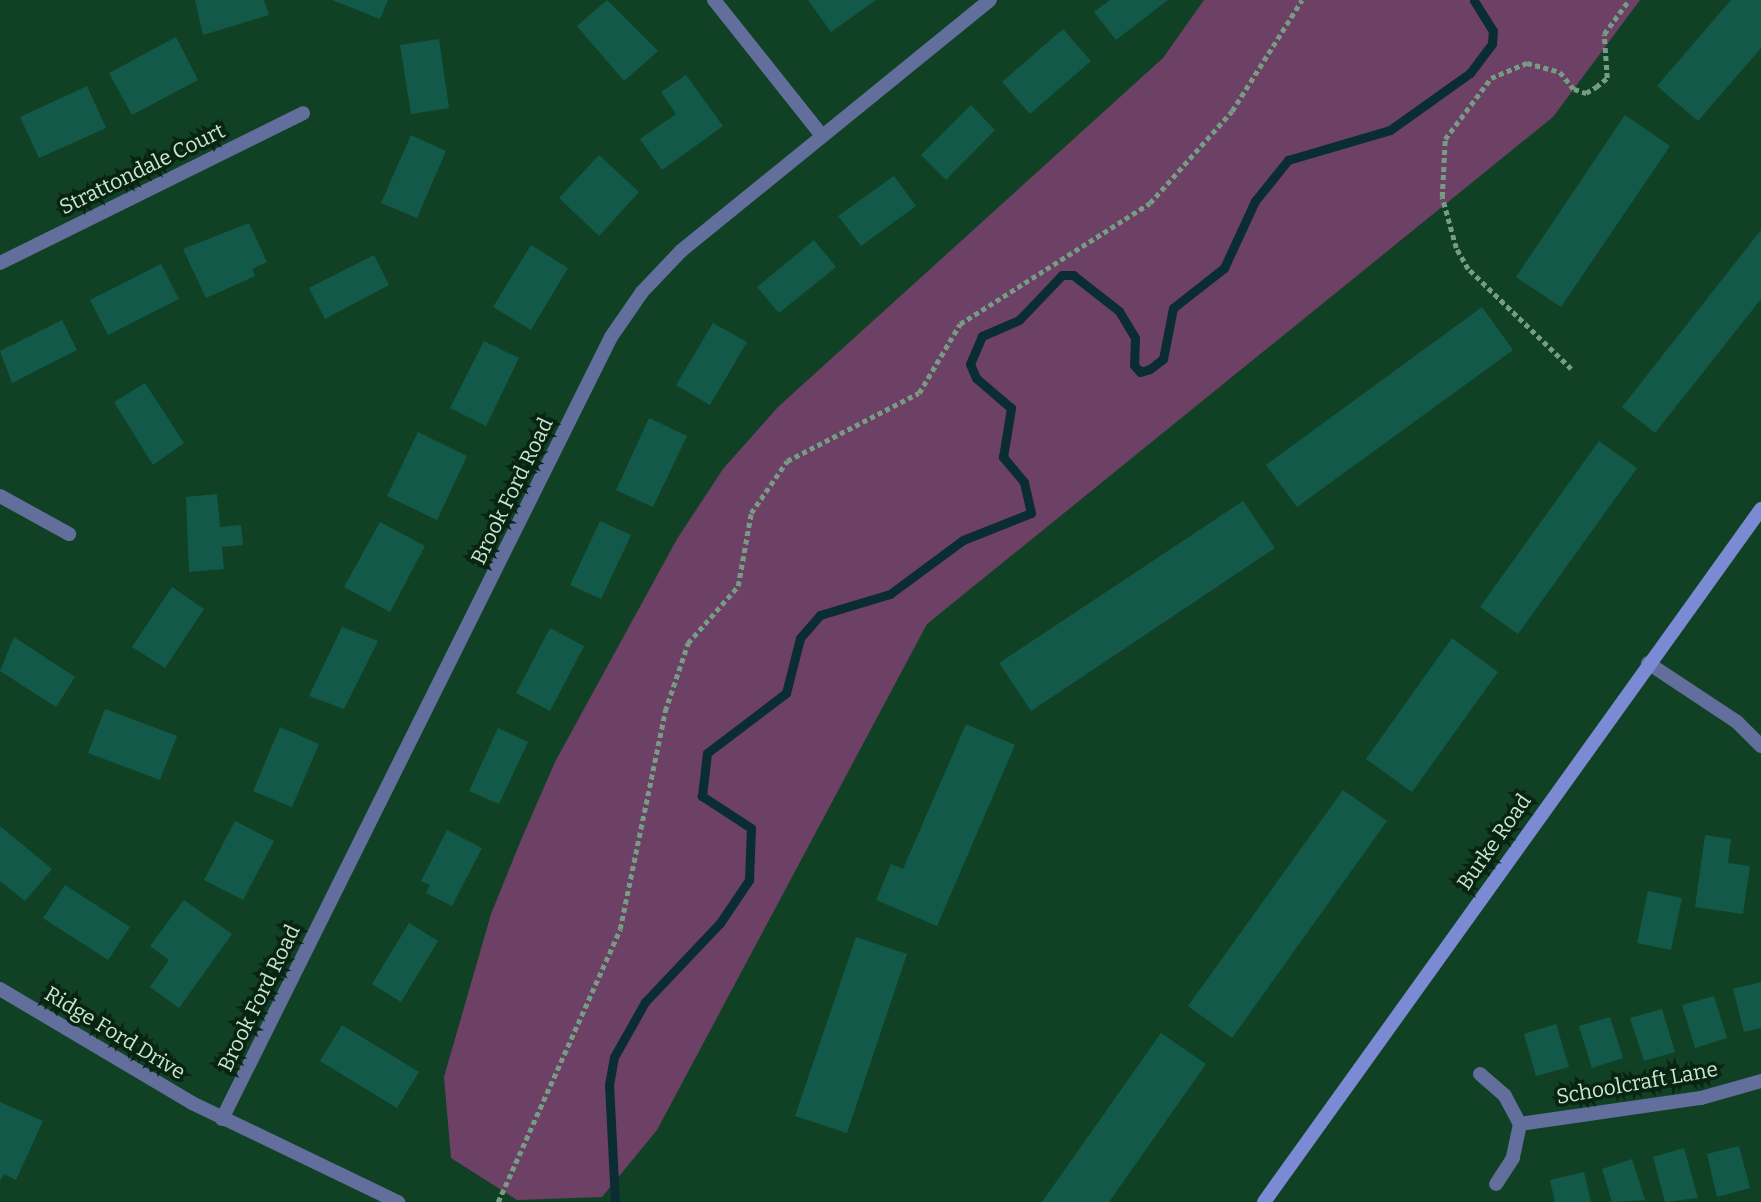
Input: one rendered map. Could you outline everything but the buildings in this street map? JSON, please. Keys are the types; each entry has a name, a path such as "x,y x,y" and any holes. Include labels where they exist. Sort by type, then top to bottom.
{"street":[{"path":"714,0 822,136"},
{"name":"Brook Ford Road","path":"222,1119 611,337 681,251 990,0"},
{"name":"Strattondale Court","path":"0,263 303,113"},
{"path":"0,496 69,534"},
{"name":"Burke Road","path":"1264,1202 1761,509"},
{"path":"1648,663 1737,722 1761,746"},
{"name":"Ridge Ford Drive","path":"0,989 222,1119 398,1202"},
{"path":"1480,1074 1505,1096 1520,1124 1513,1158 1496,1185"},
{"name":"Schoolcraft Lane","path":"1520,1124 1701,1098 1761,1080"}],"path":[{"path":"498,1202 620,929 664,711 688,643 738,586 751,513 788,461 919,393 961,324 1150,203 1232,111 1302,0"},
{"path":"1571,369 1468,269 1456,248 1442,197 1445,139 1491,78 1527,63 1560,72 1574,89 1586,93 1596,87 1607,78 1604,34 1629,0"}],"shaded area":[{"path":"1204,0 1640,0 1553,117 927,624 657,1130 602,1197 517,1200 451,1158 444,1077 491,914 521,840 555,762 677,539 723,469 778,407 1163,58"}],"waterway":[{"path":"615,1202 609,1085 614,1057 645,1002 720,923 749,880 751,828 702,796 707,753 786,693 800,638 820,615 890,594 963,540 1031,513 1024,482 1003,457 1011,408 976,378 970,364 982,336 1019,320 1062,275 1073,275 1119,311 1135,338 1134,365 1140,372 1150,369 1163,359 1173,308 1224,268 1255,201 1288,160 1390,130 1470,73 1492,44 1493,31 1474,0"}]}
